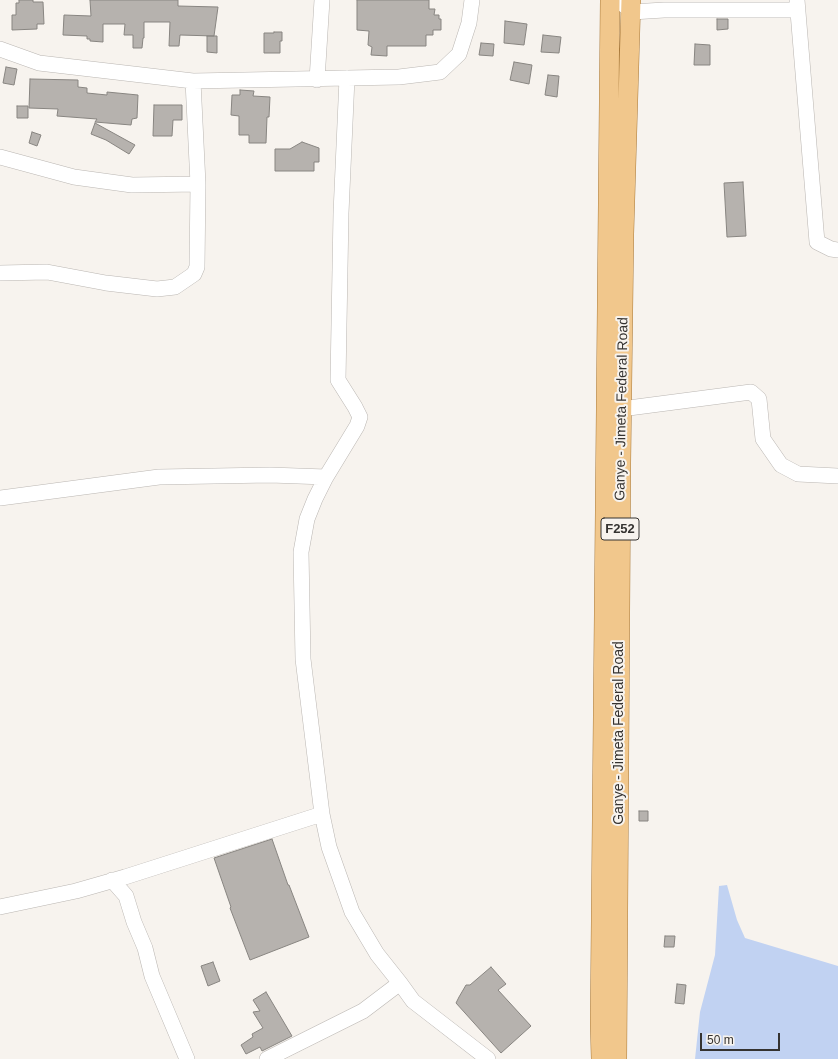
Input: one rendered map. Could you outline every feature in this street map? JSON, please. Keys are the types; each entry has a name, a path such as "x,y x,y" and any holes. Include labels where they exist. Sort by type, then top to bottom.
{"main road":[{"name":"Ganye - Jimeta Federal Road","path":"602,1059 600,1015 610,0"},
{"name":"Ganye - Jimeta Federal Road","path":"617,1059 627,4"}],"street":[{"path":"317,80 322,0"},
{"path":"0,49 39,63 193,81 317,80 399,77 440,72 458,54 469,23 472,0"},
{"path":"627,4 664,10 797,5 816,242 831,249 838,250"},
{"path":"347,78 341,213 338,380 360,417 357,426 326,477 315,499 307,519 300,552 303,659 322,814 329,847 352,912 377,954 413,1001 488,1059"},
{"path":"0,273 48,272 137,288 157,289 175,287 194,274 197,267 198,184 193,81"},
{"path":"0,158 74,177 125,184 198,184"},
{"path":"622,409 751,392 759,399 763,439 782,465 798,474 838,476"},
{"path":"0,498 159,477 270,475 326,477"},
{"path":"0,907 76,891 322,814"},
{"path":"112,880 126,896 134,922 145,948 152,976 187,1059"},
{"path":"267,1059 363,1011 400,983"}],"water":[{"path":"727,885 737,920 745,938 838,966 838,1059 695,1059 700,1012 715,955 719,886"}],"building":[{"path":"19,0 43,2 44,24 37,24 37,29 12,30 12,15 16,15 16,3 19,3"},
{"path":"90,0 178,0 178,6 218,7 214,36 180,35 179,46 169,46 170,22 144,22 144,38 142,48 133,48 133,35 124,35 125,24 103,24 103,42 90,41 90,39 87,39 87,36 63,35 64,15 91,16"},
{"path":"357,0 429,0 429,9 435,9 434,15 439,15 439,19 441,19 441,30 433,30 433,35 426,35 426,46 387,46 387,56 371,55 372,47 368,45 369,31 357,30"},
{"path":"717,19 728,19 728,29 717,30"},
{"path":"505,21 527,24 524,45 504,43"},
{"path":"282,32 280,53 264,53 264,33"},
{"path":"543,35 561,37 559,53 541,52"},
{"path":"207,36 217,36 217,53 207,52"},
{"path":"481,43 494,44 493,56 479,55"},
{"path":"695,44 710,45 710,65 694,65"},
{"path":"514,62 532,65 529,84 510,80"},
{"path":"6,67 17,69 14,85 3,83"},
{"path":"548,75 559,76 557,97 545,95"},
{"path":"30,79 78,80 78,87 87,88 87,93 107,95 107,92 138,95 137,118 132,119 131,125 95,122 97,119 57,116 58,109 29,108"},
{"path":"240,90 254,91 253,96 270,97 269,117 267,117 266,143 249,143 249,135 239,135 239,116 231,115 232,95 240,95"},
{"path":"154,105 182,105 182,120 173,120 172,136 153,136"},
{"path":"17,106 28,106 28,118 17,118"},
{"path":"95,123 135,145 129,154 106,140 91,134"},
{"path":"32,132 41,135 37,146 29,143"},
{"path":"302,142 319,148 319,162 314,162 314,171 275,171 275,149 290,149"},
{"path":"743,182 746,236 727,237 724,183"},
{"path":"639,811 648,811 648,821 639,821"},
{"path":"272,839 288,885 309,937 250,960 230,908 231,907 214,858"},
{"path":"665,936 675,936 674,947 664,947"},
{"path":"213,962 220,981 208,986 201,966"},
{"path":"491,967 506,984 498,990 531,1026 501,1053 456,1003 466,985 470,985"},
{"path":"677,984 686,985 684,1004 675,1003"},
{"path":"266,992 292,1036 262,1051 260,1047 246,1054 241,1045 253,1037 252,1034 263,1028 253,1012 260,1011 253,1000"}]}
